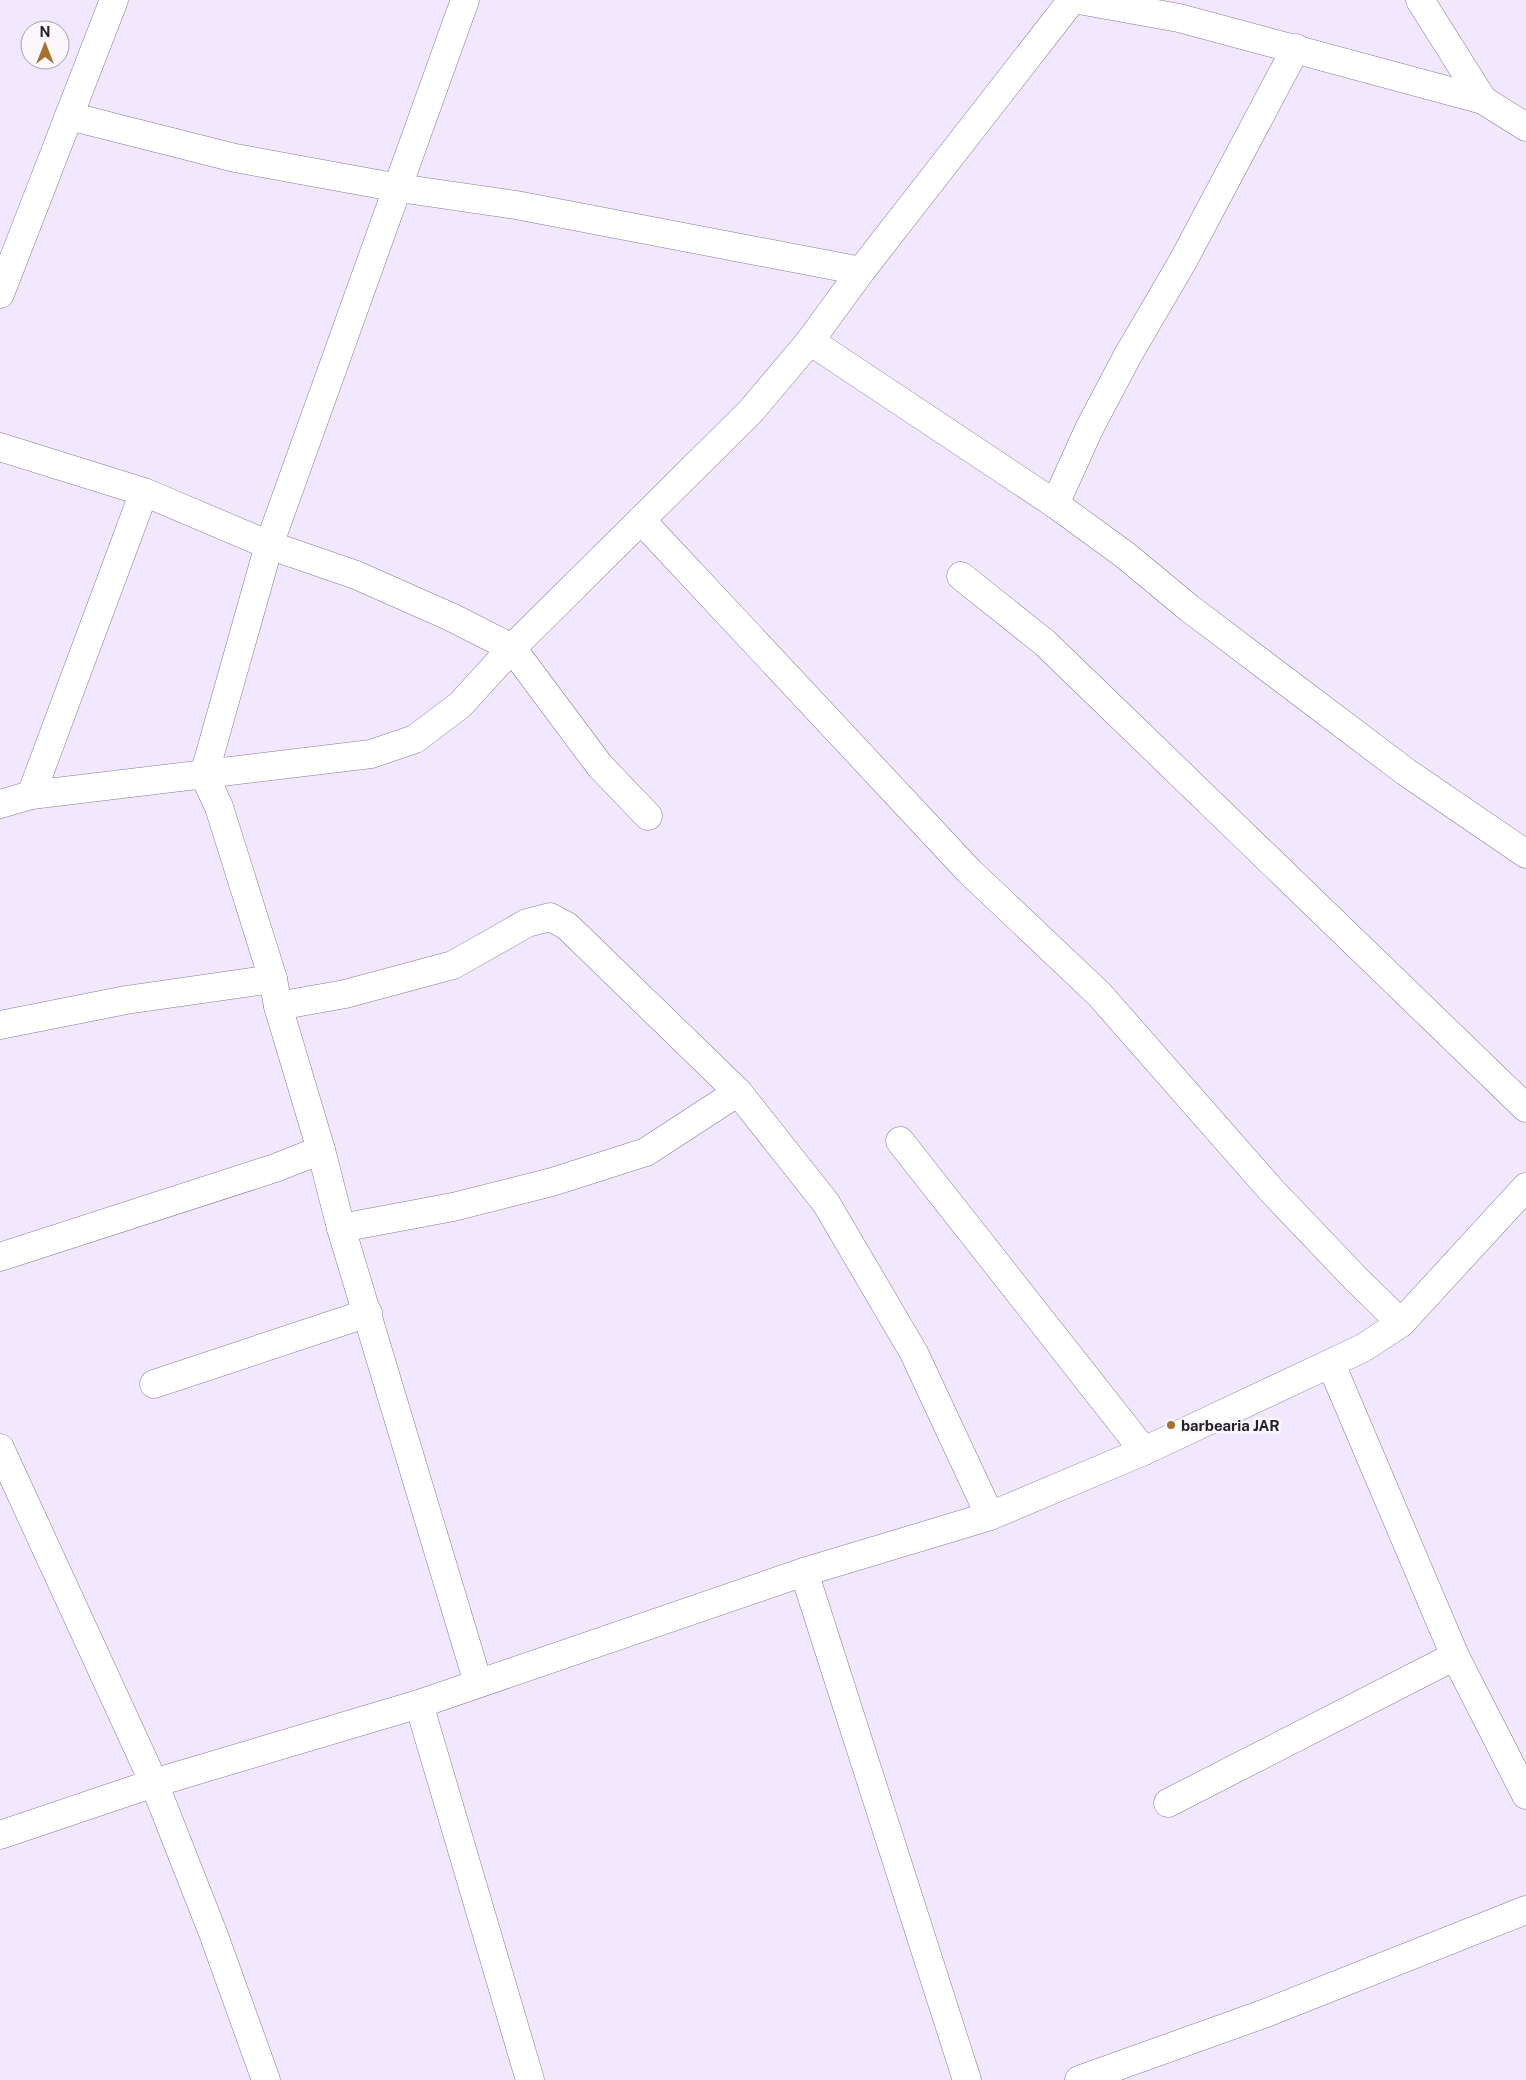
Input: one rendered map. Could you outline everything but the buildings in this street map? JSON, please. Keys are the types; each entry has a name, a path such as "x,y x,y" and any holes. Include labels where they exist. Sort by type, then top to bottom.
{"street":[{"path":"0,294 114,0"},
{"path":"465,0 270,545 204,775 219,807 273,979 278,1006 342,1228 478,1683"},
{"path":"0,804 32,795 371,754 415,739 460,705 512,648 751,411 810,341 861,272 1072,0"},
{"path":"1078,0 1179,18 1296,48 1483,100 1526,127"},
{"path":"1420,0 1483,100"},
{"path":"1056,504 1090,427 1128,355 1183,261 1296,48"},
{"path":"69,116 235,158 399,188 516,205 861,272"},
{"path":"810,341 1056,504 1125,555 1188,608 1406,772 1526,854"},
{"path":"0,446 144,492 270,545 356,575 451,617 512,648 600,766 648,816"},
{"path":"32,795 144,492"},
{"path":"641,520 969,871 1099,994 1272,1191 1356,1280 1401,1323"},
{"path":"961,576 1045,644 1526,1108"},
{"path":"278,1006 345,994 453,965 527,923 550,917 568,926 738,1092 826,1203 914,1353 990,1516"},
{"path":"0,1025 126,1000 273,979"},
{"path":"342,1228 453,1207 552,1182 646,1152 738,1092"},
{"path":"900,1141 1144,1451"},
{"path":"0,1257 266,1171 321,1150"},
{"path":"0,1835 154,1783 419,1704 804,1572 990,1516 1144,1451 1331,1364 1363,1348 1401,1323 1526,1187"},
{"path":"154,1384 368,1313"},
{"path":"1331,1364 1455,1656 1526,1795"},
{"path":"0,1448 154,1783 213,1933 266,2080"},
{"path":"804,1572 966,2080"},
{"path":"1168,1803 1455,1656"},
{"path":"419,1704 530,2080"},
{"path":"1079,2080 1266,2013 1526,1910"}],"place":[{"name":"barbearia JAR","path":"1171,1425"}]}
